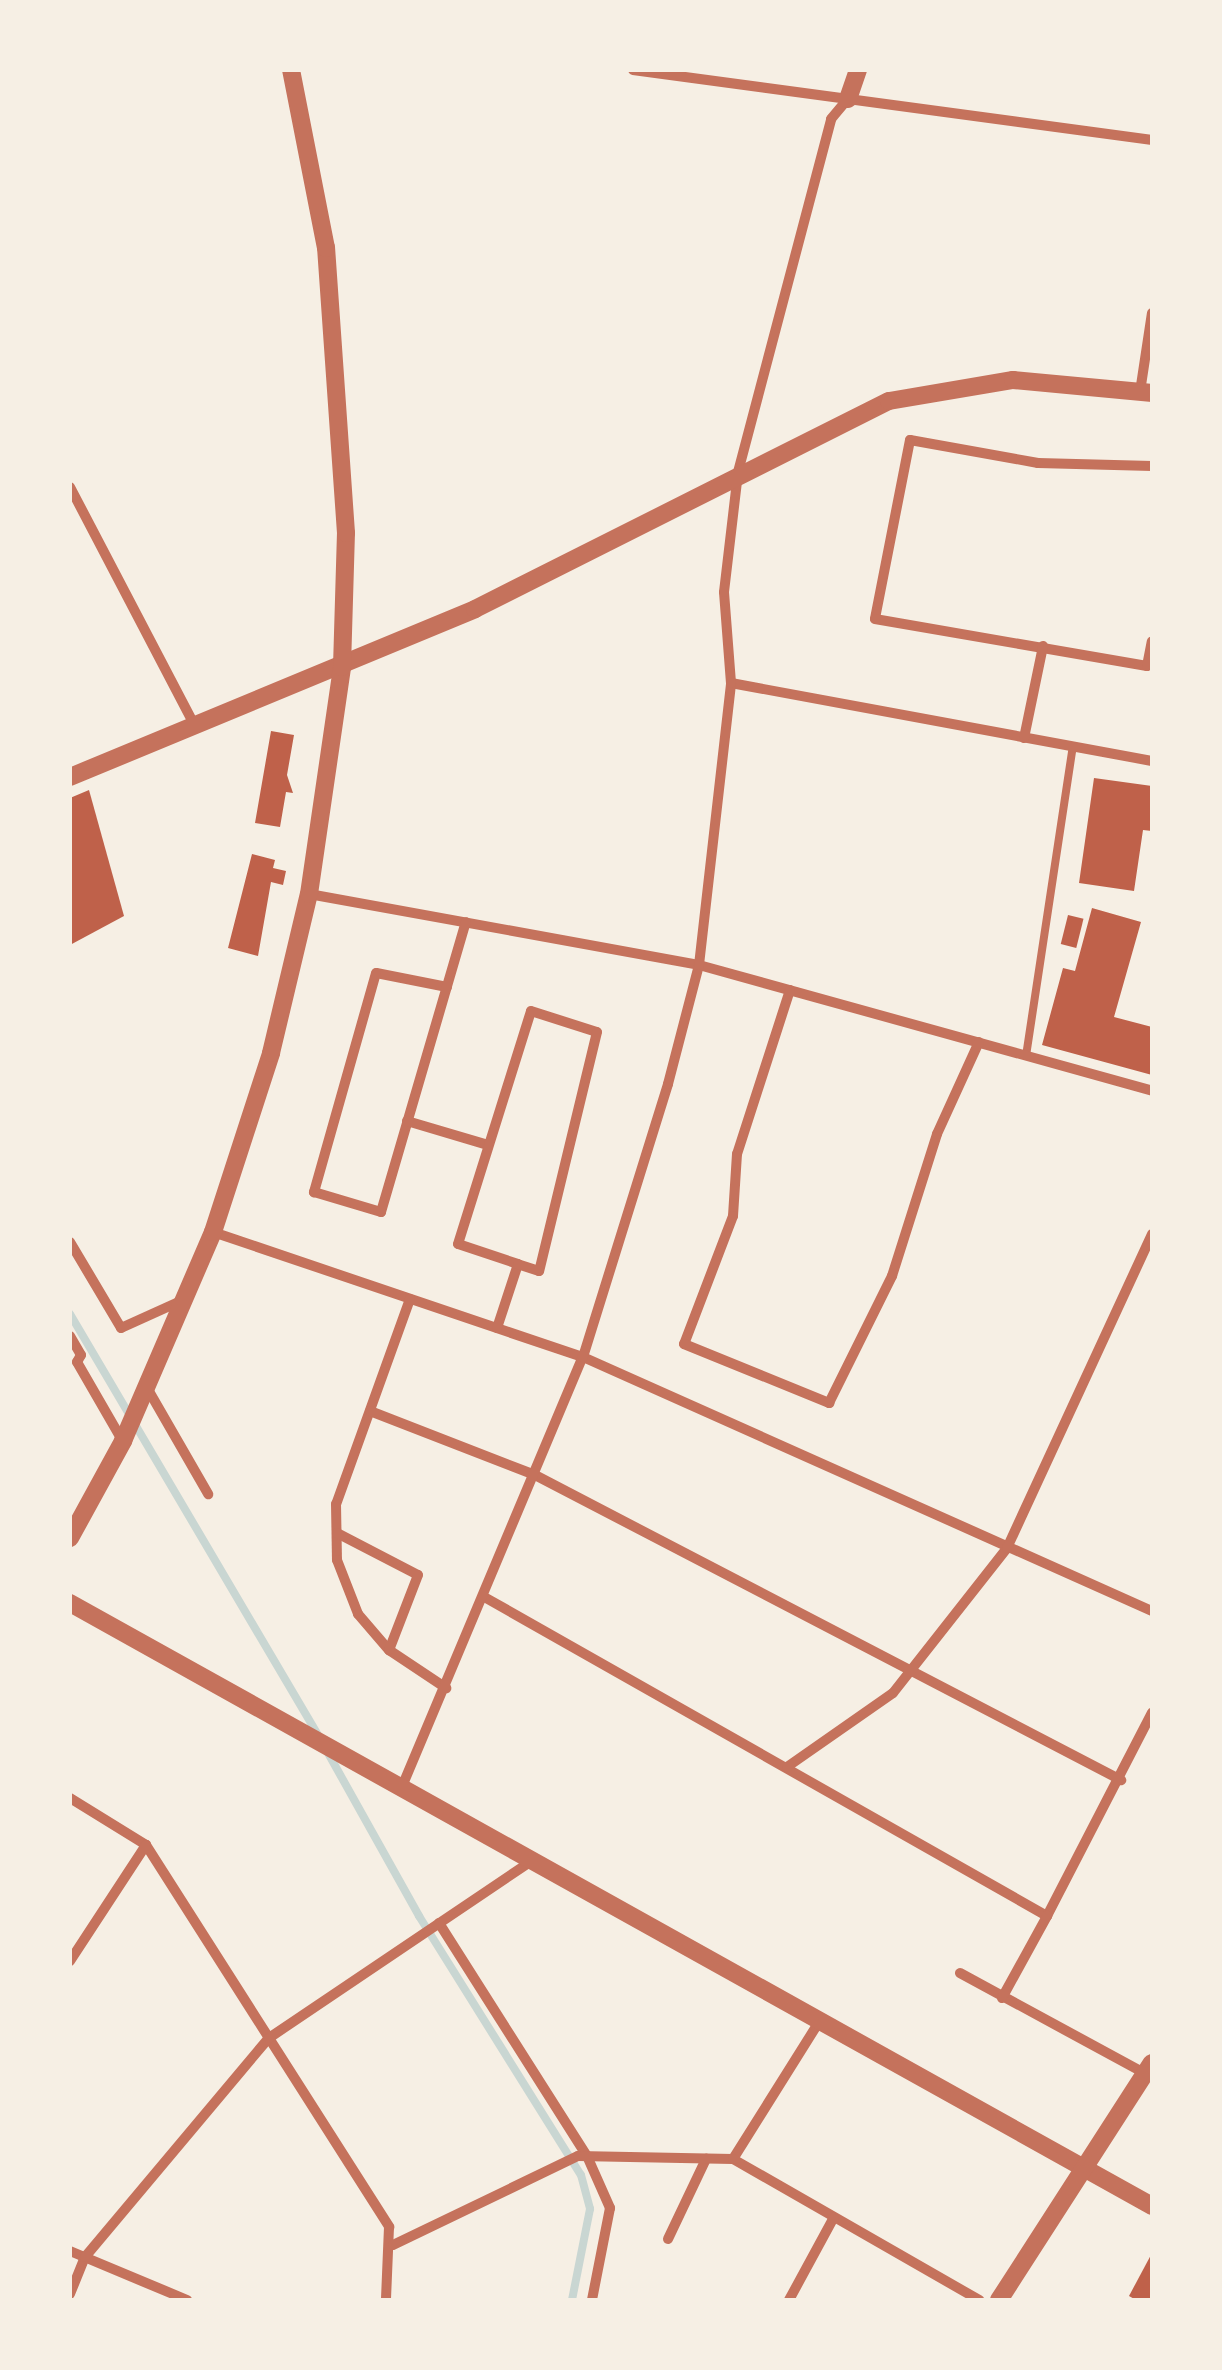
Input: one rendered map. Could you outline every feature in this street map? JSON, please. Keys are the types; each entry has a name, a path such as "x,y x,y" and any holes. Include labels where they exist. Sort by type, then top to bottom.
{"street":[{"path":"70,1538 125,1434 213,1232 271,1053 309,894 342,667 346,534 339,375 326,248 291,70"},
{"path":"632,70 1152,140"},
{"path":"402,1789 486,1598 582,1357 699,965 731,683 724,592 738,472 832,119 848,99 858,70"},
{"path":"70,776 342,667 529,583 738,472 889,401 952,386 1014,380 1146,392 1152,314"},
{"path":"1152,466 1038,463 910,440 875,619 1147,666 1152,642"},
{"path":"70,487 194,724"},
{"path":"1024,738 1043,646"},
{"path":"731,683 1152,761"},
{"path":"309,894 699,965 1152,1090"},
{"path":"447,987 376,973 314,1192 381,1212 407,1121 447,987 466,922"},
{"path":"790,990 737,1154 733,1216 684,1344 828,1403 892,1276 937,1134 979,1042"},
{"path":"530,1010 597,1032 539,1271 518,1264 458,1244 530,1010"},
{"path":"407,1121 488,1145"},
{"path":"213,1232 582,1357 1152,1611"},
{"path":"787,1767 893,1693 1007,1548 1152,1234"},
{"path":"70,1242 121,1328 184,1300"},
{"path":"497,1328 518,1264"},
{"path":"410,1299 336,1504 337,1560 358,1614 388,1650 446,1688"},
{"path":"70,1336 81,1354 77,1362 125,1434"},
{"path":"144,1390 208,1494"},
{"path":"370,1411 535,1475 908,1674 1121,1780"},
{"path":"337,1534 418,1575 388,1650"},
{"path":"486,1598 1047,1916"},
{"path":"70,1603 1152,2206"},
{"path":"1002,1998 1121,1780 1152,1713"},
{"path":"70,1798 146,1845 389,2226 393,2245 386,2300"},
{"path":"70,1960 146,1845"},
{"path":"70,2294 85,2257 269,2038 531,1861"},
{"path":"439,1923 610,2208 592,2300"},
{"path":"960,1972 1002,1998 1149,2069 999,2300"},
{"path":"733,2159 819,2022"},
{"path":"393,2245 582,2156 733,2159 979,2300"},
{"path":"668,2238 706,2158"},
{"path":"789,2300 834,2217"},
{"path":"70,2251 186,2300"}],"lane":[{"path":"1026,1056 1074,747"}],"building":[{"path":"271,731 294,735 287,775 293,793 286,792 280,827 255,823"},
{"path":"1094,778 1152,786 1152,831 1143,830 1134,891 1079,883"},
{"path":"89,790 124,916 70,945 70,798"},
{"path":"252,854 275,860 273,868 286,871 283,885 271,882 258,956 228,948"},
{"path":"1092,908 1141,922 1114,1017 1152,1027 1152,1075 1042,1045 1063,968 1075,971"},
{"path":"1068,915 1084,919 1076,948 1061,944"},
{"path":"1152,2253 1152,2300 1136,2300 1129,2296"}],"waterway":[{"path":"70,1314 319,1737"},
{"path":"328,1753 419,1916 581,2175 590,2209 572,2300"}]}
